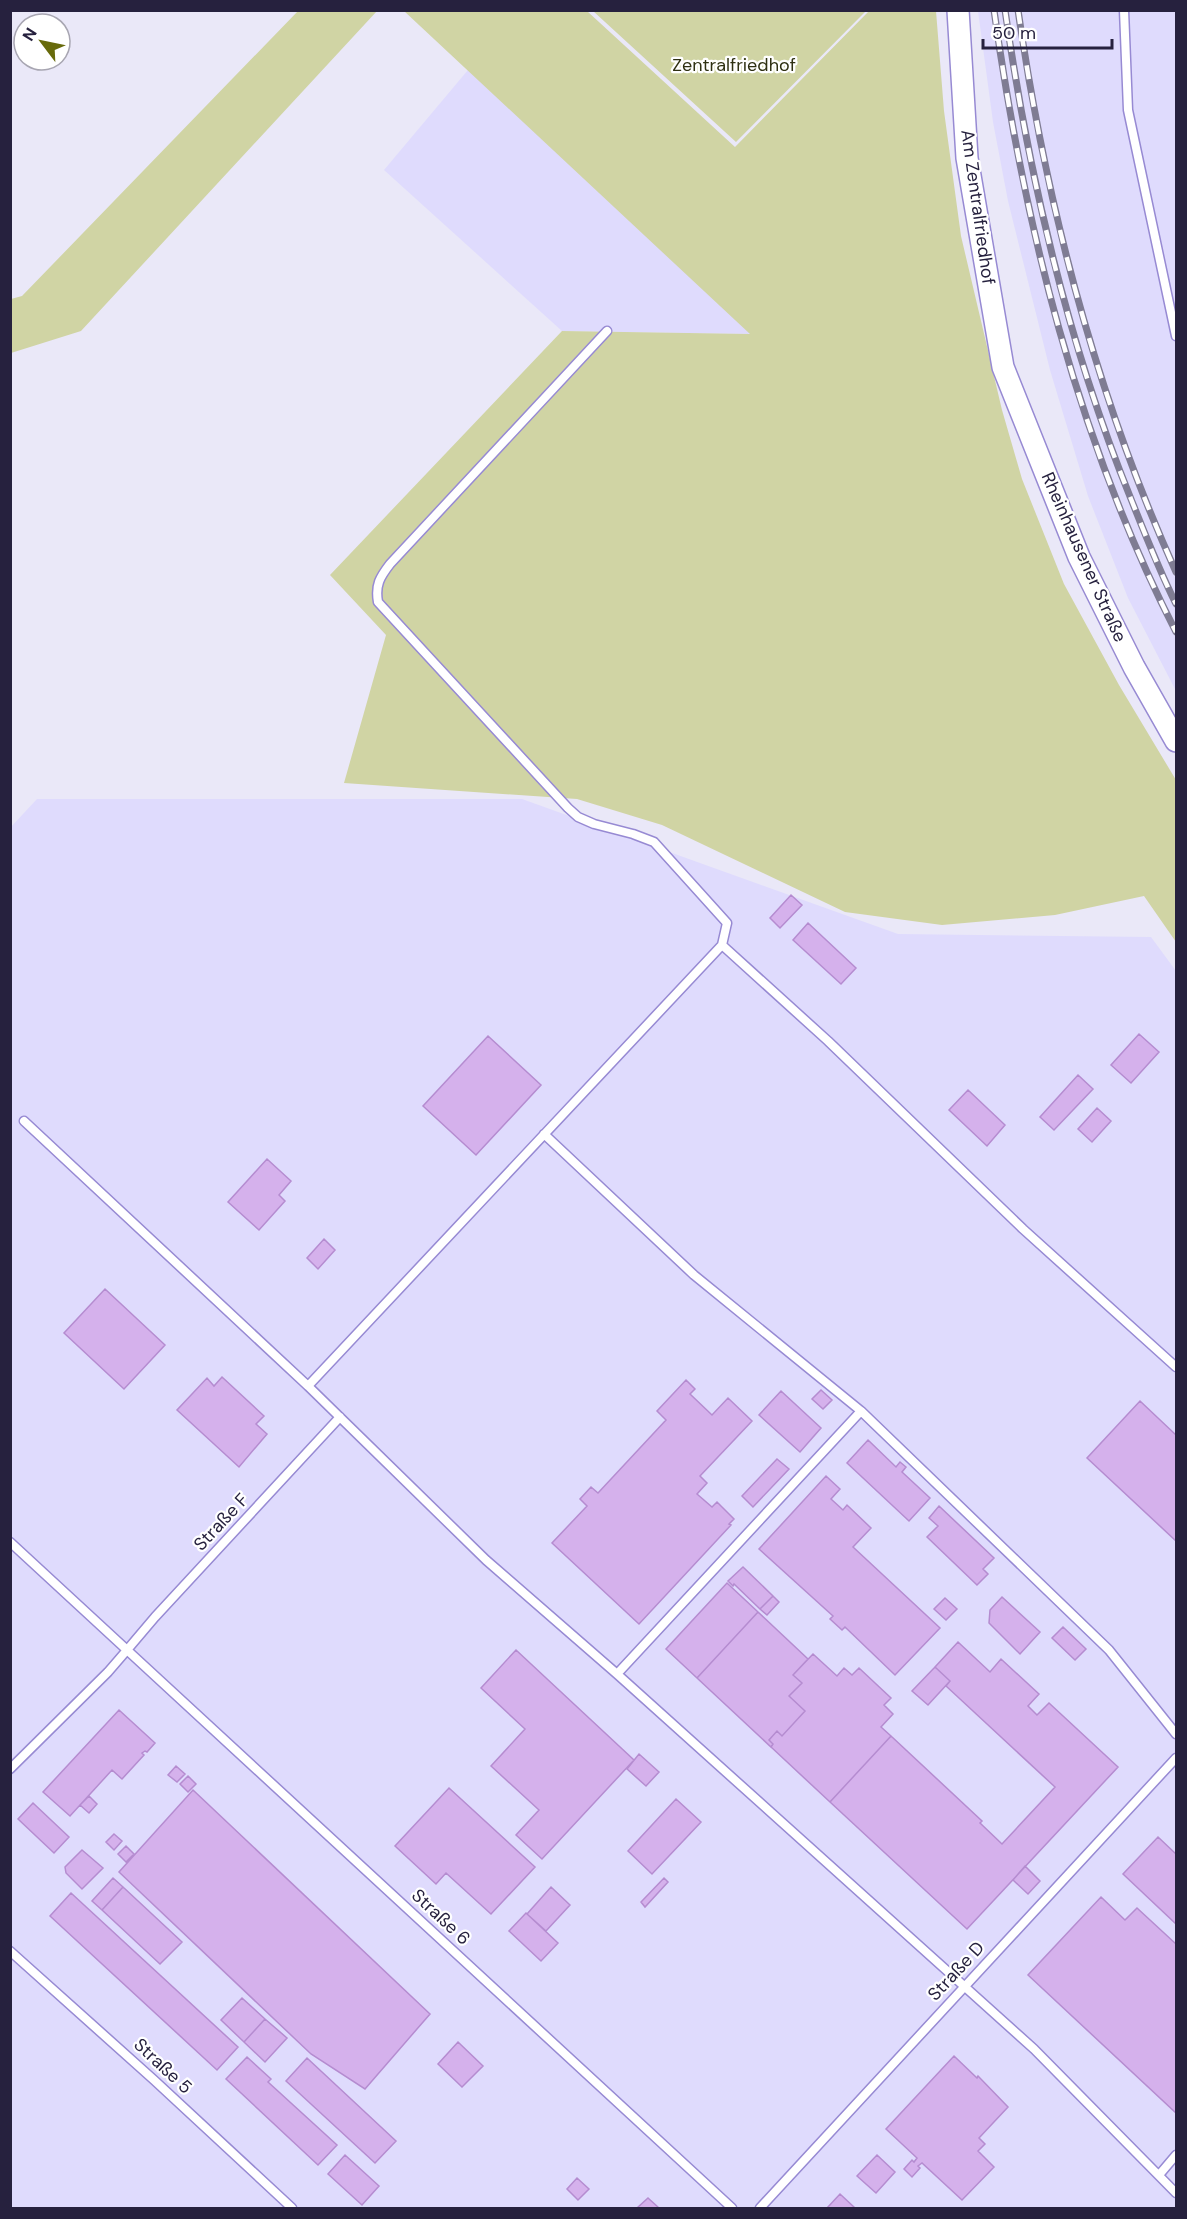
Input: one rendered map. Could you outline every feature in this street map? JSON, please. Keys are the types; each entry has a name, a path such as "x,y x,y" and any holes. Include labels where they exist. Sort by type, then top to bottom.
{"street":[{"name":"Am Zentralfriedhof","path":"958,10 967,158 1003,367"},
{"name":"Rheinhausener Straße","path":"1003,367 1079,557 1134,667 1176,741"}],"lane":[{"path":"1124,10 1128,110 1176,336"},
{"path":"308,1386 722,945 727,923 654,842 578,817 378,602 376,590 379,579 390,564 607,332"},
{"path":"722,945 828,1041 1023,1229 1176,1367"},
{"path":"24,1121 308,1386 486,1560 617,1674 963,1988 1034,2049 1176,2193"},
{"path":"544,1134 694,1275 861,1411 1109,1650 1176,1734"},
{"path":"617,1674 861,1411"},
{"name":"Straße F","path":"10,1769 108,1672 155,1617 340,1417"},
{"path":"10,1542 127,1650"},
{"name":"Straße 6","path":"127,1650 732,2208"},
{"name":"Straße D","path":"760,2208 1176,1758"},
{"name":"Straße 5","path":"10,1951 292,2208"},
{"path":"1159,2175 1176,2155"}],"shaded area":[{"path":"978,11 1176,11 1176,691 1128,598 1088,496 1050,370 1008,201 993,122"},
{"path":"468,70 751,334 562,331 384,170"},
{"path":"37,799 522,799 898,934 1151,937 1176,971 1176,2208 11,2208 10,828"}],"green space":[{"path":"298,11 377,11 81,331 11,353 11,299 22,296"},
{"path":"404,11 587,11 735,147 869,11 936,11 944,111 961,236 1002,410 1022,479 1064,584 1119,685 1176,780 1176,942 1144,896 1055,915 942,925 845,912 662,825 577,799 344,783 386,635 330,575 562,331 750,334"},
{"name":"Zentralfriedhof","path":"593,11 866,11 736,142"}],"building":[{"path":"791,895 802,905 780,928 770,918"},
{"path":"808,923 856,968 841,984 793,940"},
{"path":"1139,1034 1159,1052 1131,1083 1111,1065"},
{"path":"488,1036 541,1085 476,1155 423,1106"},
{"path":"1078,1075 1093,1089 1054,1130 1040,1117"},
{"path":"968,1090 1005,1125 987,1146 949,1110"},
{"path":"1097,1108 1111,1121 1092,1142 1078,1129"},
{"path":"267,1159 291,1181 279,1195 285,1201 259,1230 228,1202"},
{"path":"324,1239 335,1250 318,1269 307,1258"},
{"path":"105,1289 165,1345 124,1389 64,1333"},
{"path":"222,1377 264,1416 256,1424 267,1434 239,1467 177,1410 207,1378 214,1386"},
{"path":"686,1380 695,1389 690,1394 712,1415 728,1398 752,1421 700,1476 707,1483 697,1494 712,1507 717,1502 734,1519 729,1524 731,1525 639,1624 552,1543 587,1506 580,1499 591,1487 598,1493 666,1420 657,1411"},
{"path":"821,1390 832,1400 823,1409 812,1399"},
{"path":"781,1391 821,1428 800,1452 759,1415"},
{"path":"1140,1401 1176,1435 1176,1541 1087,1458"},
{"path":"868,1440 896,1467 900,1462 906,1467 902,1472 930,1498 909,1521 847,1463"},
{"path":"777,1459 789,1469 753,1507 742,1496"},
{"path":"826,1476 840,1489 831,1499 843,1510 847,1505 871,1528 853,1547 940,1628 895,1675 845,1627 842,1630 830,1619 833,1616 759,1549"},
{"path":"939,1506 994,1558 983,1569 988,1574 977,1585 927,1537 938,1526 929,1518"},
{"path":"743,1567 773,1596 760,1609 728,1581"},
{"path":"727,1583 758,1612 697,1678 666,1649"},
{"path":"773,1596 779,1602 767,1615 760,1609"},
{"path":"1002,1597 1040,1632 1020,1654 989,1623 990,1610"},
{"path":"945,1598 957,1609 946,1620 934,1609"},
{"path":"758,1612 808,1659 793,1675 802,1683 789,1696 805,1711 782,1736 777,1731 769,1740 773,1744 771,1747 697,1678"},
{"path":"1063,1627 1086,1649 1075,1660 1052,1638"},
{"path":"958,1642 990,1672 1001,1659 1039,1694 1028,1706 1037,1715 1049,1703 1118,1767 967,1929 830,1802 891,1736 982,1821 980,1823 1002,1844 1055,1787 946,1686 950,1681 935,1667"},
{"path":"516,1650 634,1760 542,1859 516,1835 539,1810 491,1766 525,1729 481,1688"},
{"path":"813,1654 837,1676 844,1668 852,1675 859,1668 891,1698 884,1705 893,1714 881,1727 891,1736 830,1802 771,1747 773,1744 769,1740 777,1731 782,1736 805,1711 789,1696 802,1683 793,1675"},
{"path":"935,1667 950,1681 928,1705 912,1691"},
{"path":"119,1710 155,1743 147,1752 142,1753 144,1755 122,1779 112,1770 70,1816 43,1792"},
{"path":"639,1754 659,1772 646,1786 627,1769"},
{"path":"176,1766 185,1774 177,1782 168,1775"},
{"path":"188,1776 196,1784 188,1792 180,1784"},
{"path":"449,1788 535,1867 491,1914 446,1873 436,1884 395,1846"},
{"path":"193,1790 430,2014 365,2089 311,2054 119,1872"},
{"path":"89,1796 97,1804 89,1813 80,1805"},
{"path":"676,1799 701,1822 652,1874 628,1851"},
{"path":"33,1803 69,1837 54,1853 18,1819"},
{"path":"114,1834 122,1841 114,1850 106,1842"},
{"path":"1158,1837 1176,1854 1176,1924 1123,1874"},
{"path":"126,1846 134,1854 126,1862 118,1854"},
{"path":"82,1850 103,1868 82,1889 66,1873 65,1867"},
{"path":"1025,1866 1040,1881 1028,1894 1013,1880"},
{"path":"113,1878 123,1887 102,1910 92,1901"},
{"path":"664,1878 668,1882 645,1907 641,1902"},
{"path":"123,1887 182,1942 160,1964 102,1910"},
{"path":"551,1887 570,1905 546,1931 527,1914"},
{"path":"71,1893 238,2047 217,2070 50,1916"},
{"path":"1101,1897 1125,1920 1137,1908 1176,1944 1176,2113 1028,1975"},
{"path":"526,1913 558,1943 541,1961 509,1931"},
{"path":"242,1998 265,2019 244,2042 221,2020"},
{"path":"265,2019 287,2038 265,2062 244,2042"},
{"path":"458,2042 483,2066 462,2087 438,2064"},
{"path":"954,2056 977,2078 978,2076 1008,2107 979,2138 985,2144 978,2151 994,2167 962,2200 922,2163 912,2177 904,2169 917,2158 886,2129"},
{"path":"247,2057 271,2079 268,2082 337,2145 318,2165 226,2079"},
{"path":"307,2058 396,2141 375,2163 286,2081"},
{"path":"345,2155 379,2186 362,2205 328,2174"},
{"path":"877,2155 895,2172 876,2193 857,2176"},
{"path":"577,2178 589,2189 578,2200 567,2189"},
{"path":"840,2194 855,2208 827,2208"},
{"path":"648,2198 659,2208 637,2208"}],"railway":[{"path":"994,10 1021,171 1059,329 1110,484 1141,559 1176,632"},
{"path":"1005,10 1026,135 1069,320 1108,440 1147,539 1176,604"},
{"path":"1018,10 1043,154 1077,297 1121,436 1176,572"}]}
